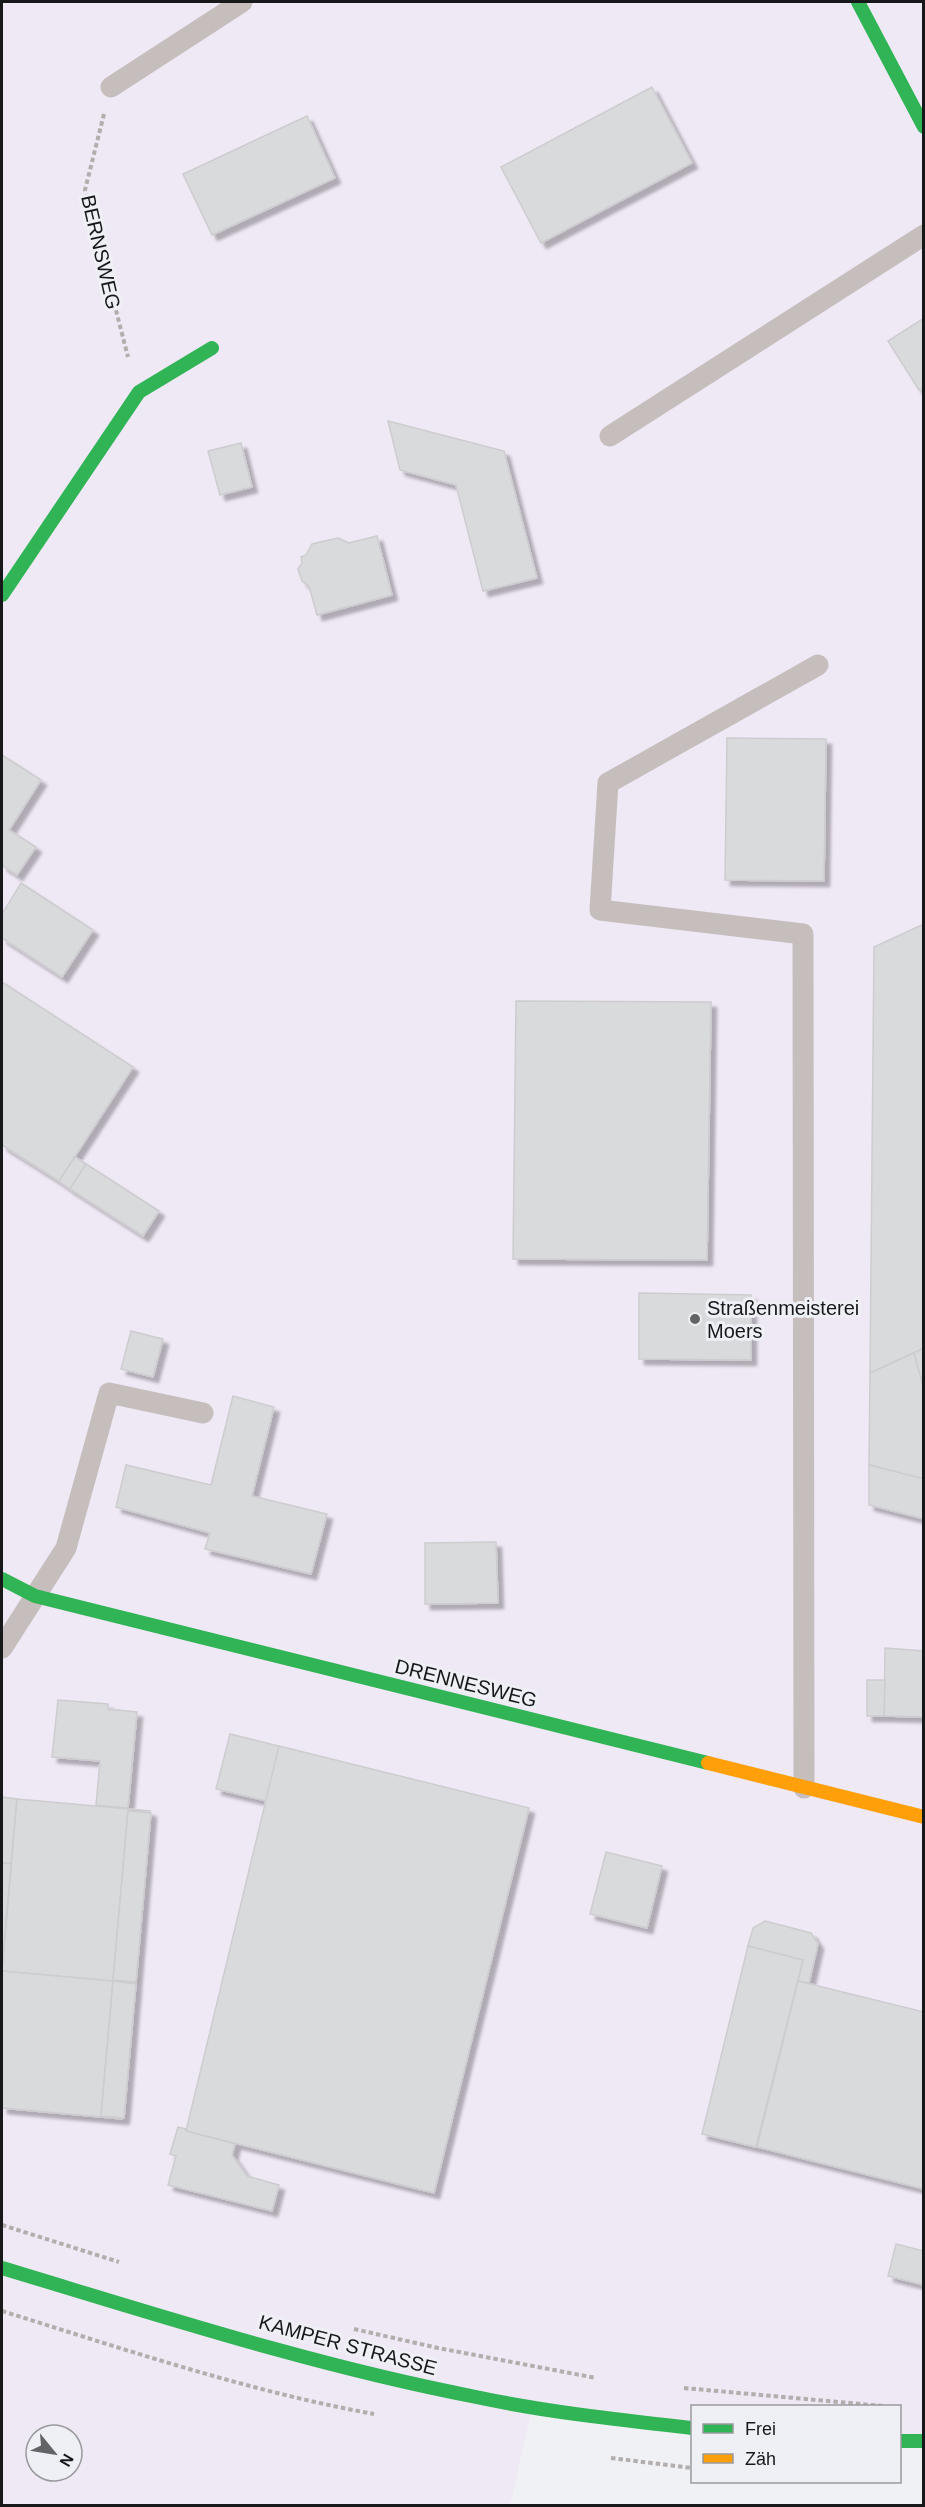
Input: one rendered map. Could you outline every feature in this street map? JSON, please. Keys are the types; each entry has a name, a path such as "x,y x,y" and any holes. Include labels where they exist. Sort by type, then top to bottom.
{"street":[{"path":"858,2 924,127"},
{"path":"2,595 139,392 212,348"},
{"name":"DRENNESWEG","path":"2,1579 35,1596 924,1817"},
{"name":"KAMPER STRASSE","path":"2,2268 179,2321 445,2391 532,2408 691,2428"},
{"path":"901,2441 924,2441"}],"lane":[{"path":"111,87 242,2"},
{"path":"610,436 924,236"},
{"path":"804,1788 802,934 600,910 608,783 818,664"},
{"path":"2,1648 66,1548 109,1394 203,1413"}],"path":[{"name":"BERNSWEG","path":"111,87 85,190 120,334 139,392"},
{"path":"2,2225 120,2263"},
{"path":"347,2327 438,2348 601,2379"},
{"path":"673,2387 873,2405"}],"shaded area":[{"path":"2,2 923,2 923,2439 901,2439 901,2405 691,2405 691,2427 532,2408 510,2505 2,2506"}],"building":[{"path":"652,87 692,163 541,243 501,167"},
{"path":"307,116 335,178 212,235 183,174"},
{"path":"924,318 924,387 919,390 888,341"},
{"path":"388,421 504,451 537,578 483,591 456,485 400,470"},
{"path":"241,443 252,487 220,495 208,451"},
{"path":"377,536 392,595 317,615 309,586 302,581 298,569 302,563 301,557 306,555 312,544 338,538 349,543"},
{"path":"727,738 826,739 824,881 725,880"},
{"path":"2,755 41,780 9,830 36,847 17,875 2,865"},
{"path":"21,883 93,930 62,977 2,938 2,914"},
{"path":"924,924 924,1348 870,1373 874,947"},
{"path":"2,982 133,1067 59,1181 2,1145"},
{"path":"516,1001 711,1002 707,1260 513,1259"},
{"path":"75,1157 86,1164 70,1189 59,1181"},
{"path":"86,1164 159,1211 143,1236 70,1189"},
{"name":"Straßenmeisterei Moers","path":"639,1293 751,1295 751,1360 639,1359"},
{"path":"131,1331 163,1339 153,1377 121,1369"},
{"path":"924,1348 924,1390 914,1353"},
{"path":"914,1353 924,1390 924,1479 869,1465 870,1373"},
{"path":"233,1396 274,1407 252,1496 327,1514 311,1574 205,1549 210,1533 116,1507 126,1465 211,1485"},
{"path":"869,1465 924,1479 924,1519 869,1505"},
{"path":"496,1542 498,1603 425,1604 425,1543"},
{"path":"885,1648 924,1651 924,1717 884,1716"},
{"path":"867,1680 885,1680 884,1716 867,1716"},
{"path":"58,1700 108,1704 108,1709 137,1712 128,1808 96,1805 100,1761 52,1757"},
{"path":"230,1734 279,1746 267,1801 216,1789"},
{"path":"279,1746 529,1808 434,2193 186,2131"},
{"path":"2,1797 17,1799 11,1864 2,1863"},
{"path":"17,1799 151,1811 128,1811 113,1980 136,1984 2,1971"},
{"path":"128,1811 151,1813 136,1982 113,1980"},
{"path":"606,1852 662,1866 647,1928 590,1914"},
{"path":"2,1863 11,1864 2,1969"},
{"path":"765,1921 811,1933 818,1944 809,1983 798,1981 803,1960 748,1946 753,1928"},
{"path":"748,1946 803,1960 756,2147 702,2134"},
{"path":"2,1971 113,1981 101,2116 123,2119 2,2108"},
{"path":"113,1981 136,1984 124,2118 101,2116"},
{"path":"798,1981 924,2012 924,2189 757,2147"},
{"path":"178,2127 235,2144 232,2155 247,2176 279,2185 272,2211 168,2185 176,2156 170,2154"},
{"path":"896,2244 924,2251 924,2285 888,2276"}],"traffic: fast":[{"path":"858,2 924,127"},
{"path":"2,595 139,392 212,348"},
{"path":"2,1579 35,1596 708,1763"},
{"path":"2,2268 296,2355 416,2384 530,2407 691,2428"},
{"path":"901,2441 924,2441"}],"traffic: slow":[{"path":"708,1763 924,1817"}],"place":[{"name":"Straßenmeisterei Moers","path":"695,1319"}]}
